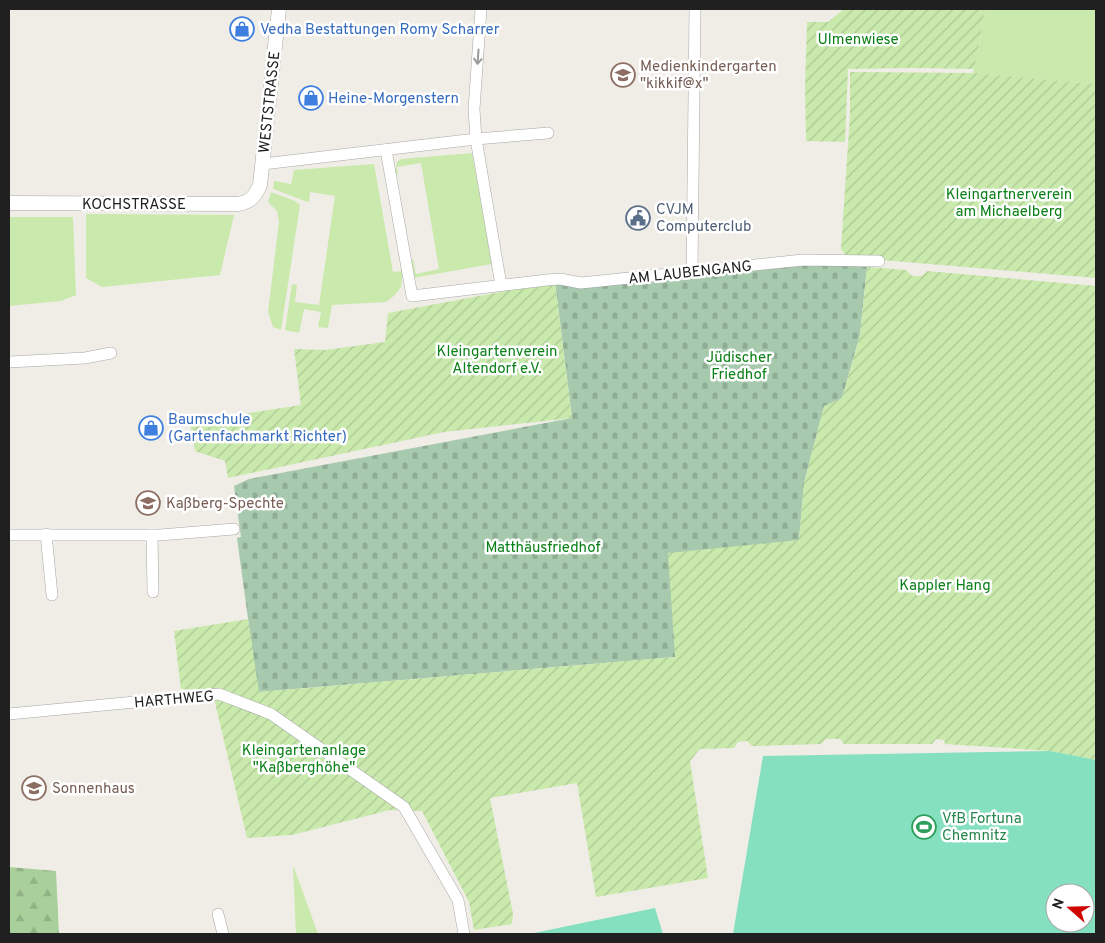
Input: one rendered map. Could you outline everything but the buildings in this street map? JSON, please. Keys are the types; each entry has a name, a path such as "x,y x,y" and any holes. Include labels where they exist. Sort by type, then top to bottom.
{"street":[{"name":"WESTSTRASSE","path":"256,194 260,185 263,164 278,9"},
{"path":"481,9 474,109 476,139 501,285"},
{"path":"692,272 694,9"},
{"path":"263,164 476,139 548,133"},
{"name":"AM LAUBENGANG","path":"386,150 412,296 560,279 580,283 803,260 879,261"},
{"name":"KOCHSTRASSE","path":"9,203 238,204 251,199 256,194"},
{"path":"9,362 85,358 111,353"},
{"path":"9,534 152,535 234,529"},
{"path":"46,534 52,595"},
{"path":"152,535 153,592"},
{"name":"HARTHWEG","path":"9,714 219,694 272,714 404,807 458,900 464,934"},
{"path":"218,914 223,934"}],"green space":[{"name":"Ulmenwiese","path":"844,9 985,9 974,69 848,69 845,142 806,141 807,22 828,22"},
{"path":"985,9 1096,9 1096,84 973,73"},
{"name":"Kleingartnerverein am Michaelberg","path":"850,72 973,73 1096,84 1096,278 847,257 841,249 850,114"},
{"path":"472,153 492,264 413,278 410,260 413,260 416,274 439,269 421,163 397,167 398,174 395,175 397,162 401,159"},
{"path":"374,164 393,272 403,271 401,287 386,302 332,305 328,328 318,327 321,312 304,309 299,333 285,330 292,284 297,285 295,302 319,305 335,196 310,192 309,202 273,189 274,181 291,184 294,170"},
{"path":"271,192 295,201 300,205 281,330 273,327 268,312 279,222 277,211 268,202"},
{"path":"86,214 234,215 220,275 102,287 86,278"},
{"path":"9,217 73,217 76,295 61,301 9,306"},
{"path":"804,262 867,267 860,335 842,398 824,407 804,483 799,540 795,541 676,657 258,692 237,538 241,537 234,486 249,479 572,418 555,282"},
{"path":"867,267 906,270 912,276 922,276 927,271 1096,286 1096,760 1050,751 945,744 944,740 936,739 932,744 844,744 840,739 826,739 821,744 752,746 747,741 738,742 734,748 700,749 690,761 708,878 596,897 577,783 490,798 513,914 512,924 474,930 469,902 422,811 390,810 292,835 247,838 212,690 181,689 174,631 248,619 259,692 675,657 668,553 799,540 804,483 824,406 842,398 860,335"},
{"name":"Kleingartenverein Altendorf e.V.","path":"555,282 572,418 444,432 228,478 225,461 195,451 190,422 301,405 294,349 325,350 385,342 388,313"},
{"name":"VfB Fortuna Chemnitz","path":"1050,751 1096,760 1096,934 733,934 763,756"},
{"path":"293,865 318,934 296,934"},
{"path":"9,867 56,871 59,934 9,933"},
{"path":"655,908 663,934 529,934"}],"place":[{"name":"Vedha Bestattungen Romy Scharrer","path":"242,29"},
{"name":"Medienkindergarten \"kikkif@x\"","path":"623,75"},
{"name":"Heine-Morgenstern","path":"311,98"},
{"name":"CVJM Computerclub","path":"638,218"},
{"name":"Baumschule (Gartenfachmarkt Richter)","path":"151,428"},
{"name":"Kaßberg-Spechte","path":"148,503"},
{"name":"Sonnenhaus","path":"34,788"},
{"name":"VfB Fortuna Chemnitz","path":"924,827"}],"park label":[{"name":"Jüdischer Friedhof","path":"739,366"},
{"name":"Matthäusfriedhof","path":"543,547"},
{"name":"Kappler Hang","path":"945,585"},
{"name":"Kleingartenanlage \"Kaßberghöhe\"","path":"304,758"}]}
